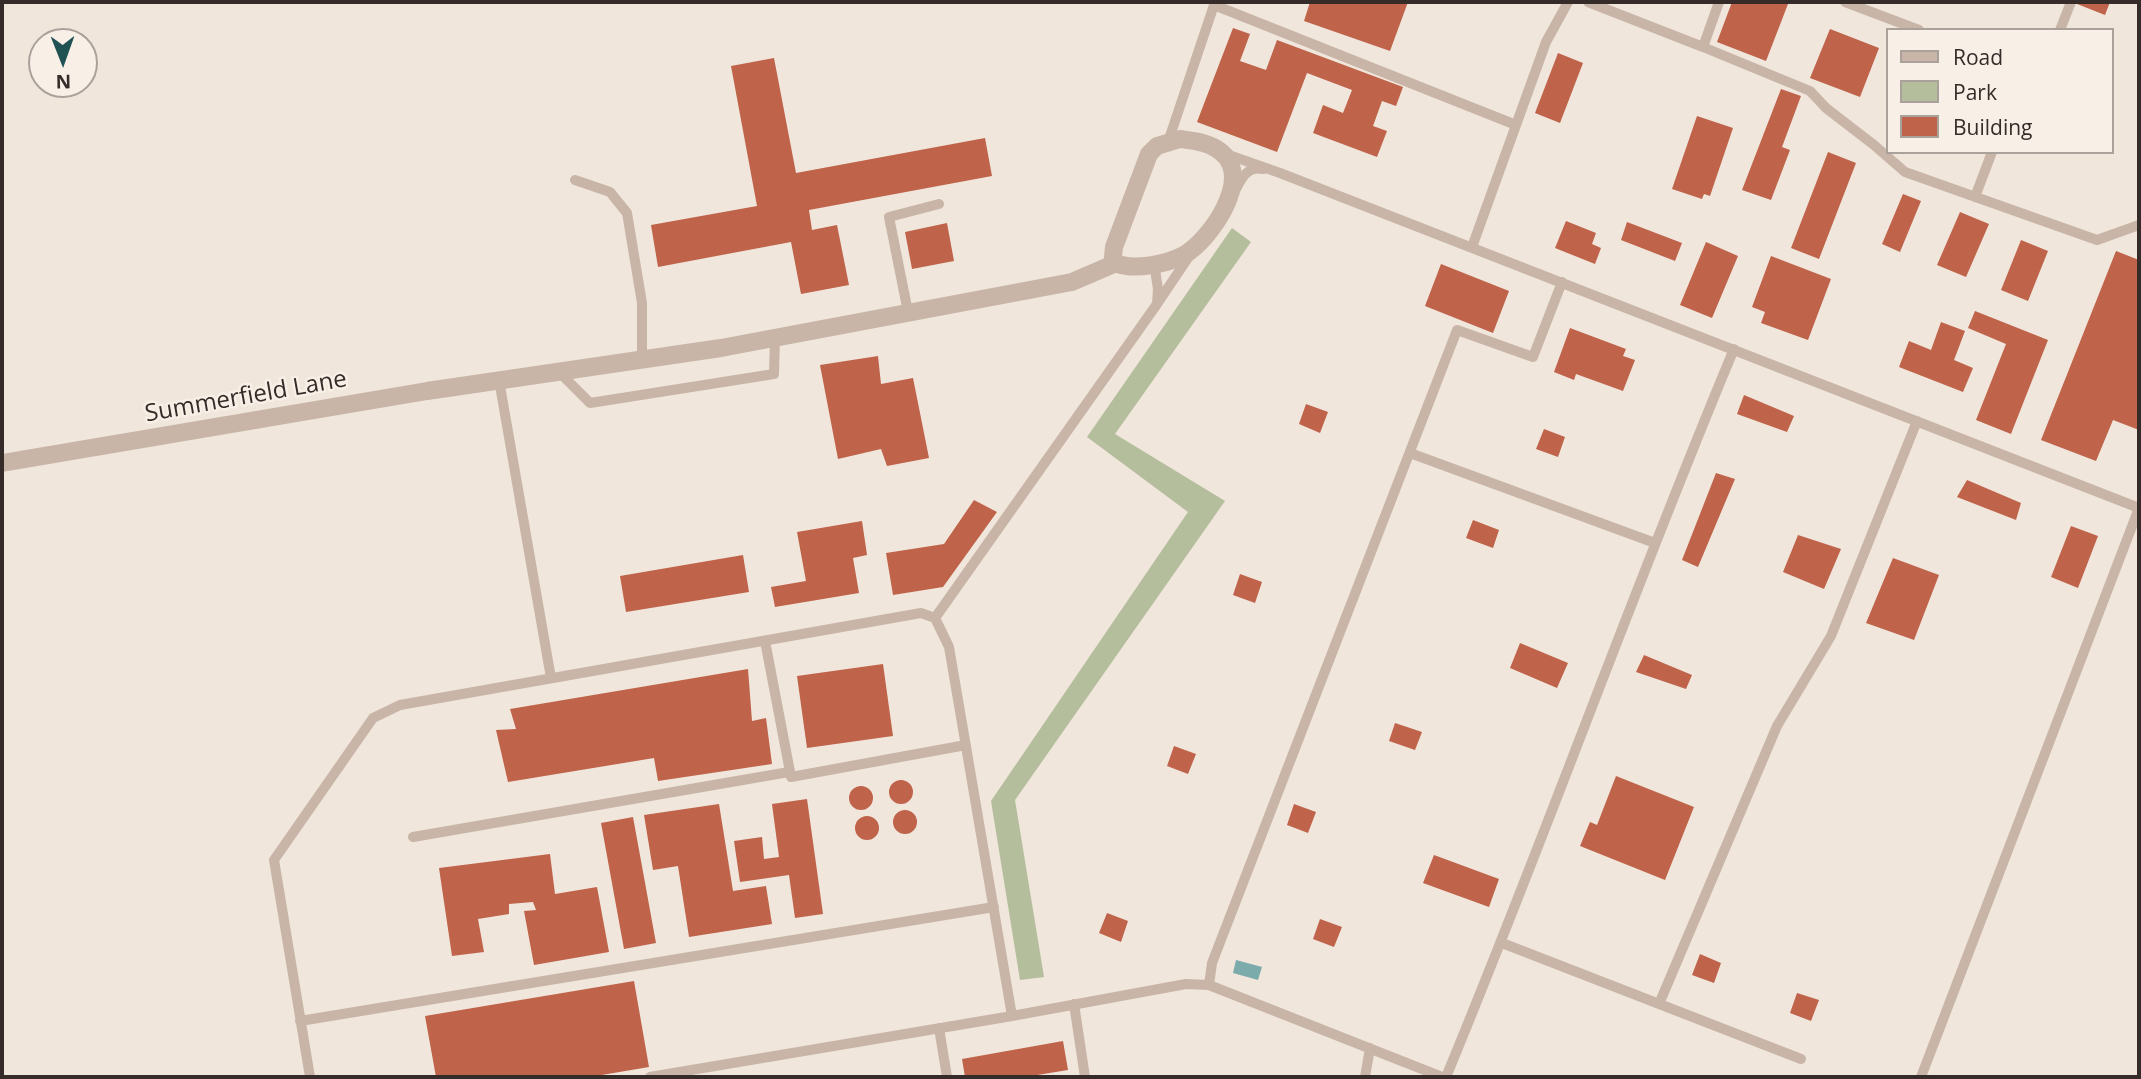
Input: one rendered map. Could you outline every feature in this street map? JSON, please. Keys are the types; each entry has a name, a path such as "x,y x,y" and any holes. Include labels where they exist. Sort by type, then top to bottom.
{"street":[{"path":"1180,139 1206,143 1223,152 1231,166 1234,183 1226,206 1196,246 1183,255 1124,267 1116,263 1113,257 1114,247 1149,154 1157,146 1168,142 1180,139"},
{"name":"Summerfield Lane","path":"2,463 775,337 1072,282 1116,263"}],"lane":[{"path":"1472,247 1546,42 1568,2"},
{"path":"1588,2 1810,91 1826,108 1905,172 2097,240 2139,225"},
{"path":"1703,47 1719,2"},
{"path":"1845,2 1914,28"},
{"path":"2061,28 2071,2"},
{"path":"1168,142 1215,4 1516,125"},
{"path":"1223,152 2138,508 2135,529 1921,1077"},
{"path":"1975,197 1991,154"},
{"path":"1226,206 1241,178 1248,171 1255,168 1280,173"},
{"path":"575,180 610,192 627,213 642,303 642,359"},
{"path":"908,312 889,217 939,204"},
{"path":"935,618 1196,246"},
{"path":"1154,263 1157,304"},
{"path":"1209,985 1212,963 1457,330 1533,357 1562,282"},
{"path":"559,372 590,403 774,374 775,337"},
{"path":"650,1077 1186,984 1209,985 1444,1077 1502,943 1655,543 1734,349"},
{"path":"499,380 551,678"},
{"path":"1659,1004 1777,726 1831,636 1917,421"},
{"path":"1410,453 1655,543"},
{"path":"310,1077 274,860 373,718 400,705 921,613 935,618 949,646 1012,1016"},
{"path":"765,641 790,777 966,745"},
{"path":"412,837 789,772"},
{"path":"300,1021 994,907"},
{"path":"1502,943 1801,1059"},
{"path":"1074,1004 1086,1077"},
{"path":"939,1028 947,1077"},
{"path":"1365,1077 1370,1048"}],"green space":[{"path":"1232,228 1251,242 1115,434 1225,501 1015,800 1044,977 1020,980 991,801 1188,512 1087,437"}],"water":[{"path":"1236,960 1262,967 1258,980 1233,973"}],"building":[{"path":"1310,2 1408,2 1390,51 1304,21"},
{"path":"1732,2 1788,4 1766,61 1717,42"},
{"path":"2072,2 2110,2 2105,15"},
{"path":"1233,28 1250,34 1240,61 1266,70 1277,40 1403,87 1396,106 1382,101 1373,126 1387,131 1377,157 1313,133 1323,105 1343,113 1352,90 1307,73 1277,152 1197,122"},
{"path":"1830,29 1879,48 1860,97 1810,78"},
{"path":"1558,53 1583,63 1560,123 1535,113"},
{"path":"774,58 796,173 985,138 992,176 809,210 812,230 837,225 849,285 801,294 791,242 658,267 651,225 757,206 731,66"},
{"path":"1781,89 1801,96 1782,147 1790,150 1771,200 1742,190"},
{"path":"1697,116 1733,128 1710,196 1704,194 1702,199 1672,189"},
{"path":"1828,152 1856,163 1819,259 1791,248"},
{"path":"1903,194 1921,201 1900,252 1882,244"},
{"path":"1960,212 1989,224 1966,277 1937,265"},
{"path":"1566,221 1596,233 1592,244 1601,248 1595,264 1555,248"},
{"path":"1627,222 1682,243 1675,261 1621,240"},
{"path":"947,223 954,261 912,269 905,232"},
{"path":"2021,240 2048,251 2028,301 2001,290"},
{"path":"1706,242 1738,256 1712,318 1680,305"},
{"path":"2116,251 2139,260 2139,430 2113,420 2096,461 2041,440"},
{"path":"1771,256 1831,279 1808,340 1761,323 1765,312 1752,307"},
{"path":"1441,264 1509,291 1493,333 1425,306"},
{"path":"1975,311 2048,340 2011,434 1976,420 2006,344 1968,328"},
{"path":"1941,322 1965,331 1954,360 1973,368 1963,392 1899,367 1909,341 1931,350"},
{"path":"1570,328 1626,349 1623,356 1635,360 1623,391 1576,374 1574,380 1554,372"},
{"path":"878,356 881,384 913,378 929,458 887,466 881,449 838,459 820,365"},
{"path":"1744,395 1794,416 1787,432 1737,414"},
{"path":"1306,404 1328,412 1320,433 1299,424"},
{"path":"1544,429 1565,437 1558,457 1536,449"},
{"path":"1716,473 1735,479 1698,567 1682,560"},
{"path":"1967,480 2021,503 2016,520 1957,497"},
{"path":"974,500 997,512 943,587 893,595 886,553 944,544"},
{"path":"1473,520 1499,530 1493,548 1466,538"},
{"path":"862,521 867,555 853,558 859,593 775,607 771,587 806,581 797,532"},
{"path":"2071,526 2098,536 2078,588 2051,577"},
{"path":"1798,535 1841,549 1824,589 1783,572"},
{"path":"743,555 749,592 626,612 620,576"},
{"path":"1893,558 1939,575 1914,640 1866,623"},
{"path":"1240,574 1262,582 1255,603 1233,595"},
{"path":"1520,643 1568,663 1557,688 1510,668"},
{"path":"1644,655 1692,675 1686,689 1636,672"},
{"path":"883,664 893,736 807,748 797,676"},
{"path":"748,669 752,721 766,718 772,764 658,781 654,758 508,782 496,730 516,729 510,709"},
{"path":"1395,723 1422,732 1415,750 1389,741"},
{"path":"1174,746 1196,754 1188,774 1167,766"},
{"path":"1616,776 1694,807 1665,880 1580,846 1590,822 1597,825"},
{"path":"901,780 912,787 913,792 906,803 901,804 890,797 889,792 896,781"},
{"path":"861,786 869,790 873,798 869,806 861,810 853,806 849,798 853,790"},
{"path":"807,799 823,914 795,918 789,875 740,882 734,841 762,837 764,859 779,857 772,804"},
{"path":"719,804 733,891 766,886 772,924 689,937 678,866 653,870 644,815"},
{"path":"1294,804 1316,812 1308,833 1287,825"},
{"path":"905,810 916,817 917,822 910,833 905,834 894,827 893,822 900,811"},
{"path":"867,816 875,820 879,828 875,836 867,840 859,836 855,828 859,820"},
{"path":"633,817 656,943 624,949 601,823"},
{"path":"550,854 555,894 597,887 609,952 534,965 524,911 536,910 533,902 509,904 509,914 478,919 484,952 452,956 439,868"},
{"path":"1434,855 1499,879 1489,907 1423,883"},
{"path":"1107,913 1128,921 1121,942 1099,933"},
{"path":"1320,919 1342,927 1334,947 1313,939"},
{"path":"1700,954 1721,963 1714,983 1692,975"},
{"path":"634,981 649,1067 590,1077 436,1077 425,1016"},
{"path":"1797,993 1819,1000 1811,1021 1790,1013"},
{"path":"1063,1041 1068,1070 1025,1077 965,1077 962,1059"}]}
